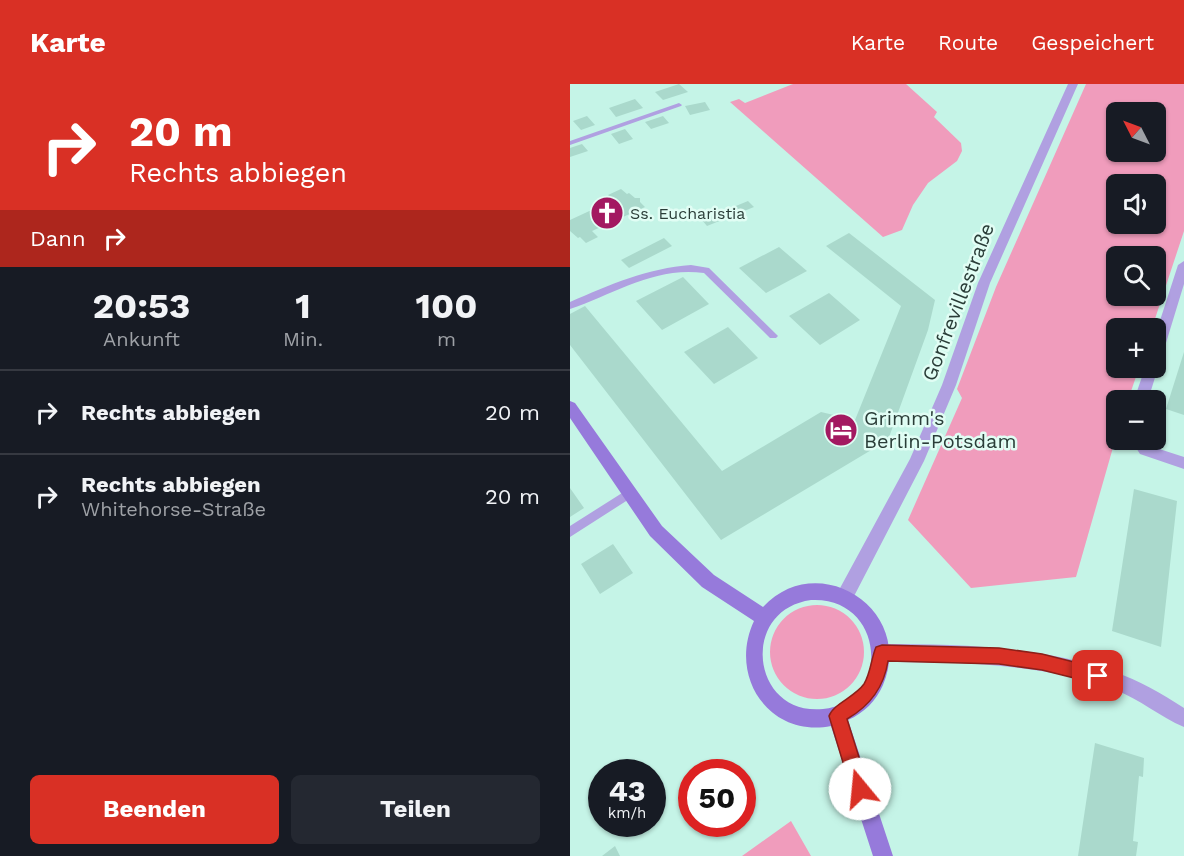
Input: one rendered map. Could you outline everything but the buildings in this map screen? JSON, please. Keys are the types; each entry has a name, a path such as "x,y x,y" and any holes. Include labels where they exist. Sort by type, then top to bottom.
{"main road":[{"path":"570,407 656,531 708,581 766,619"},
{"path":"811,591 828,591 845,596 864,609 877,629 882,653 878,672 869,690 855,705 837,716 814,719 792,716 768,699 755,673 753,659 755,645 766,619 779,606 811,591"},
{"path":"837,716 883,856"}],"street":[{"name":"Gonfrevillestraße","path":"845,596 917,461 950,385 984,283 1073,84"},
{"path":"1166,321 1184,265"},
{"path":"1145,450 1184,463"},
{"path":"882,653 999,656 1042,662 1116,682 1184,718"}],"lane":[{"path":"570,142 679,105"},
{"path":"570,306 623,282 693,266 706,270 773,336"},
{"path":"570,532 630,493"}],"shaded area":[{"path":"793,84 906,84 937,112 934,117 961,143 962,151 957,161 928,183 913,205 902,230 883,237 730,102 739,99 745,103"},
{"path":"1086,84 1184,84 1184,231 1166,286 1166,246 1106,246 1106,306 1159,306 1155,318 1106,318 1106,378 1136,378 1131,390 1106,390 1106,450 1112,450 1076,577 971,588 908,520 962,398 957,389 996,287"},
{"path":"817,605 835,608 850,619 861,634 864,652 861,670 850,685 835,696 817,699 799,696 784,685 773,670 770,652 773,634 784,619 799,608"},
{"path":"791,821 811,856 742,856"}],"place":[{"name":"Ss. Eucharistia","path":"607,213"},
{"name":"Grimm's Berlin-Potsdam","path":"841,430"}],"route":[{"path":"860,789 837,716 855,705 869,690 878,672 882,653 999,656 1042,662 1098,676"}]}
